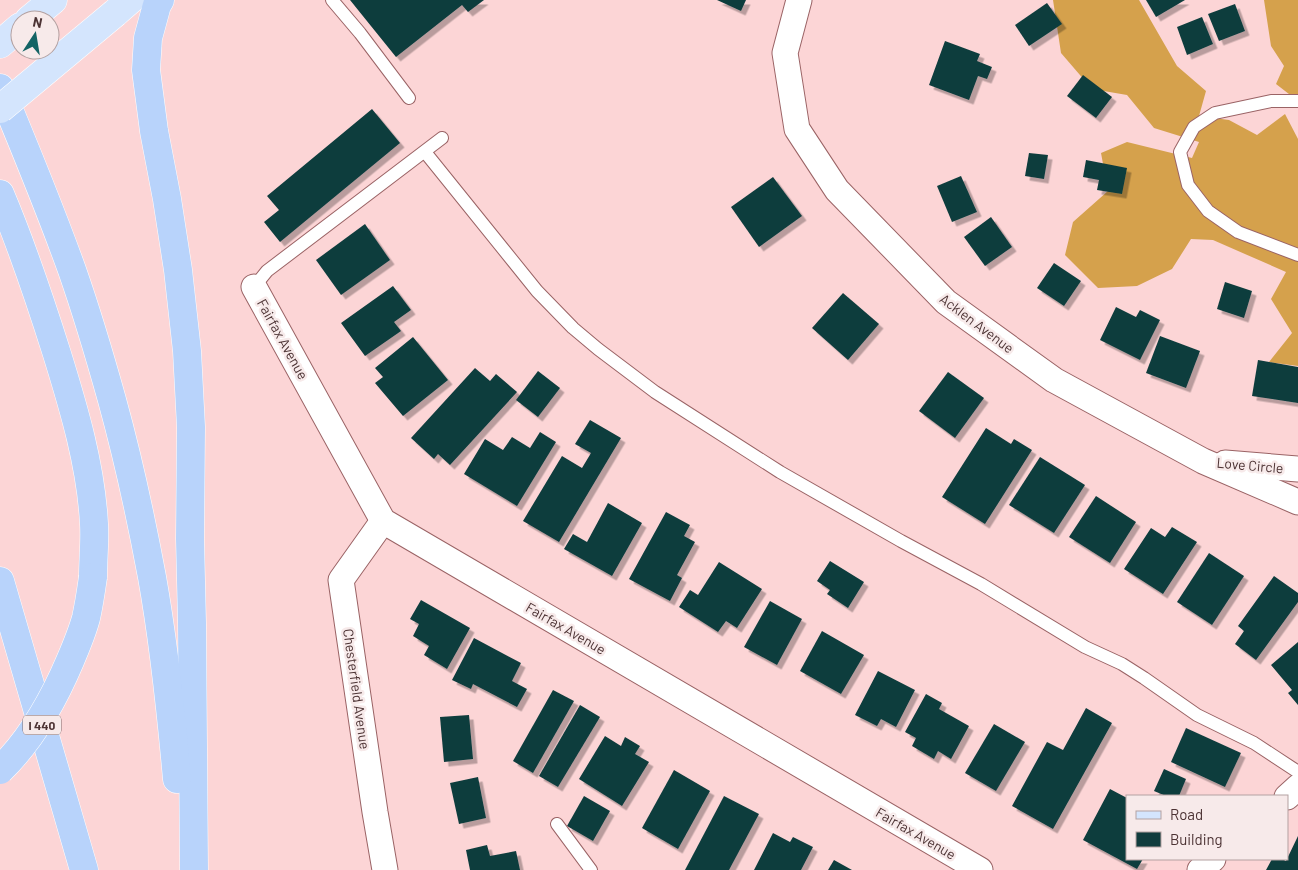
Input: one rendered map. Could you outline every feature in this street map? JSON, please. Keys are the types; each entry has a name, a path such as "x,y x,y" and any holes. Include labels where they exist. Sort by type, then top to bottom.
{"highway":[{"path":"160,0 148,38 146,70 154,131 178,270 187,352 191,427 190,539 194,870"},
{"path":"0,88 72,271 94,336 135,492 152,578 164,658 178,780 183,848 187,870"},
{"path":"0,194 38,294 67,389 85,456 94,525 93,577 86,619 76,646 48,707 23,744 0,770"},
{"name":"I 440","path":"0,581 84,870"}],"main road":[{"path":"41,10 53,0"},
{"path":"0,109 122,6"},
{"path":"0,44 10,36"}],"street":[{"name":"Acklen Avenue","path":"799,0 785,53 797,129 837,190 946,302 1054,380 1202,461 1298,502"},
{"name":"Fairfax Avenue","path":"254,287 383,521 980,870"},
{"name":"Love Circle","path":"1202,461 1298,469"},
{"name":"Chesterfield Avenue","path":"383,521 341,580 385,870"},
{"path":"1288,796 1298,787"},
{"path":"1200,870 1212,860"}],"lane":[{"path":"332,0 360,33 409,98"},
{"path":"1298,101 1271,101 1215,113 1194,127 1180,152 1188,186 1208,211 1238,232 1298,254"},
{"path":"254,287 267,271 442,138"},
{"path":"425,152 537,291 573,328 655,392 780,472 981,584 1085,647 1122,664 1197,715 1254,743 1298,772"},
{"path":"557,824 591,870"}],"shaded area":[{"path":"1053,0 1139,0 1177,66 1206,91 1199,116 1229,120 1257,135 1285,114 1298,139 1298,366 1269,362 1292,333 1271,299 1286,272 1213,240 1191,239 1172,269 1137,286 1098,288 1065,255 1073,222 1108,191 1101,153 1127,142 1192,158 1199,142 1154,128 1127,95 1092,89 1061,53"},
{"path":"1264,0 1298,0 1298,101 1276,84 1284,66 1271,46"}],"building":[{"path":"350,0 484,0 468,12 462,5 396,57"},
{"path":"717,0 746,0 741,11"},
{"path":"1146,0 1185,0 1156,17"},
{"path":"1047,3 1062,24 1029,46 1015,25"},
{"path":"1235,4 1245,31 1219,41 1208,14"},
{"path":"1202,17 1213,44 1187,55 1177,27"},
{"path":"945,41 980,54 977,61 992,67 987,79 978,76 969,100 929,85"},
{"path":"1083,75 1112,97 1096,118 1067,96"},
{"path":"372,109 400,143 280,242 264,222 279,210 267,196"},
{"path":"1029,153 1048,155 1044,179 1025,176"},
{"path":"1086,160 1127,168 1122,194 1097,190 1099,180 1083,177"},
{"path":"961,176 977,212 952,222 937,186"},
{"path":"773,177 802,216 759,247 731,207"},
{"path":"991,217 1012,247 985,266 964,237"},
{"path":"365,224 390,260 341,295 316,260"},
{"path":"1054,263 1081,281 1064,306 1037,288"},
{"path":"1225,282 1252,291 1244,318 1217,309"},
{"path":"393,286 411,310 394,322 401,331 365,356 341,323"},
{"path":"843,293 879,324 848,360 812,328"},
{"path":"1116,307 1136,317 1140,310 1160,320 1140,360 1100,340"},
{"path":"1160,336 1200,351 1186,388 1146,373"},
{"path":"413,337 448,380 403,416 375,383 383,377 375,368"},
{"path":"1258,360 1298,367 1298,403 1252,396"},
{"path":"475,368 490,381 496,374 517,392 450,465 438,454 434,459 411,438"},
{"path":"538,371 560,388 538,417 516,400"},
{"path":"948,372 984,398 955,438 919,411"},
{"path":"590,420 621,438 559,542 523,521 562,456 582,468 591,453 575,444"},
{"path":"986,428 1011,444 1014,439 1032,450 985,524 942,497"},
{"path":"540,432 556,442 517,506 464,474 485,439 503,450 512,437 530,448"},
{"path":"1040,457 1085,485 1054,533 1009,505"},
{"path":"1096,496 1136,522 1110,563 1069,537"},
{"path":"608,503 642,523 612,576 564,549 573,534 587,542"},
{"path":"666,512 690,525 684,536 695,542 677,575 682,578 670,601 629,579"},
{"path":"1172,527 1197,542 1163,594 1124,569 1151,528 1165,537"},
{"path":"1209,553 1244,576 1212,625 1177,602"},
{"path":"830,561 864,582 848,608 827,594 830,590 817,581"},
{"path":"719,562 762,589 737,628 726,621 718,632 679,607 690,590 698,595"},
{"path":"1274,576 1298,593 1298,602 1256,660 1235,644 1244,631 1238,626"},
{"path":"421,600 470,628 447,669 424,655 429,646 413,636 419,624 410,619"},
{"path":"770,601 802,619 777,665 744,647"},
{"path":"822,631 864,655 841,694 800,671"},
{"path":"474,638 521,663 512,681 527,689 517,707 473,684 471,689 452,680"},
{"path":"1298,642 1298,705 1288,693 1292,690 1271,665"},
{"path":"878,671 915,690 896,727 881,719 877,726 855,715"},
{"path":"553,690 574,701 533,773 513,761"},
{"path":"926,694 942,703 939,709 969,726 951,759 938,751 934,759 912,746 916,738 905,732"},
{"path":"580,705 600,717 558,787 539,776"},
{"path":"1086,708 1112,723 1053,829 1012,806 1047,742 1063,750"},
{"path":"469,715 473,759 444,762 440,717"},
{"path":"994,724 1025,742 996,791 965,773"},
{"path":"1186,728 1241,753 1225,787 1171,762"},
{"path":"605,736 621,746 625,737 640,746 635,754 649,762 622,806 579,779"},
{"path":"1164,769 1186,779 1179,795 1164,795 1154,791"},
{"path":"674,770 710,791 678,849 642,828"},
{"path":"478,777 486,818 459,824 450,783"},
{"path":"1110,789 1126,797 1126,860 1142,860 1137,869 1083,840"},
{"path":"584,796 610,811 593,841 567,826"},
{"path":"724,796 759,814 729,870 685,870"},
{"path":"773,833 790,842 793,837 813,847 801,870 754,870"},
{"path":"1298,836 1298,870 1266,870 1271,860 1286,861"},
{"path":"487,845 490,856 516,851 520,870 470,870 466,850"},
{"path":"834,860 852,870 828,870"}]}
